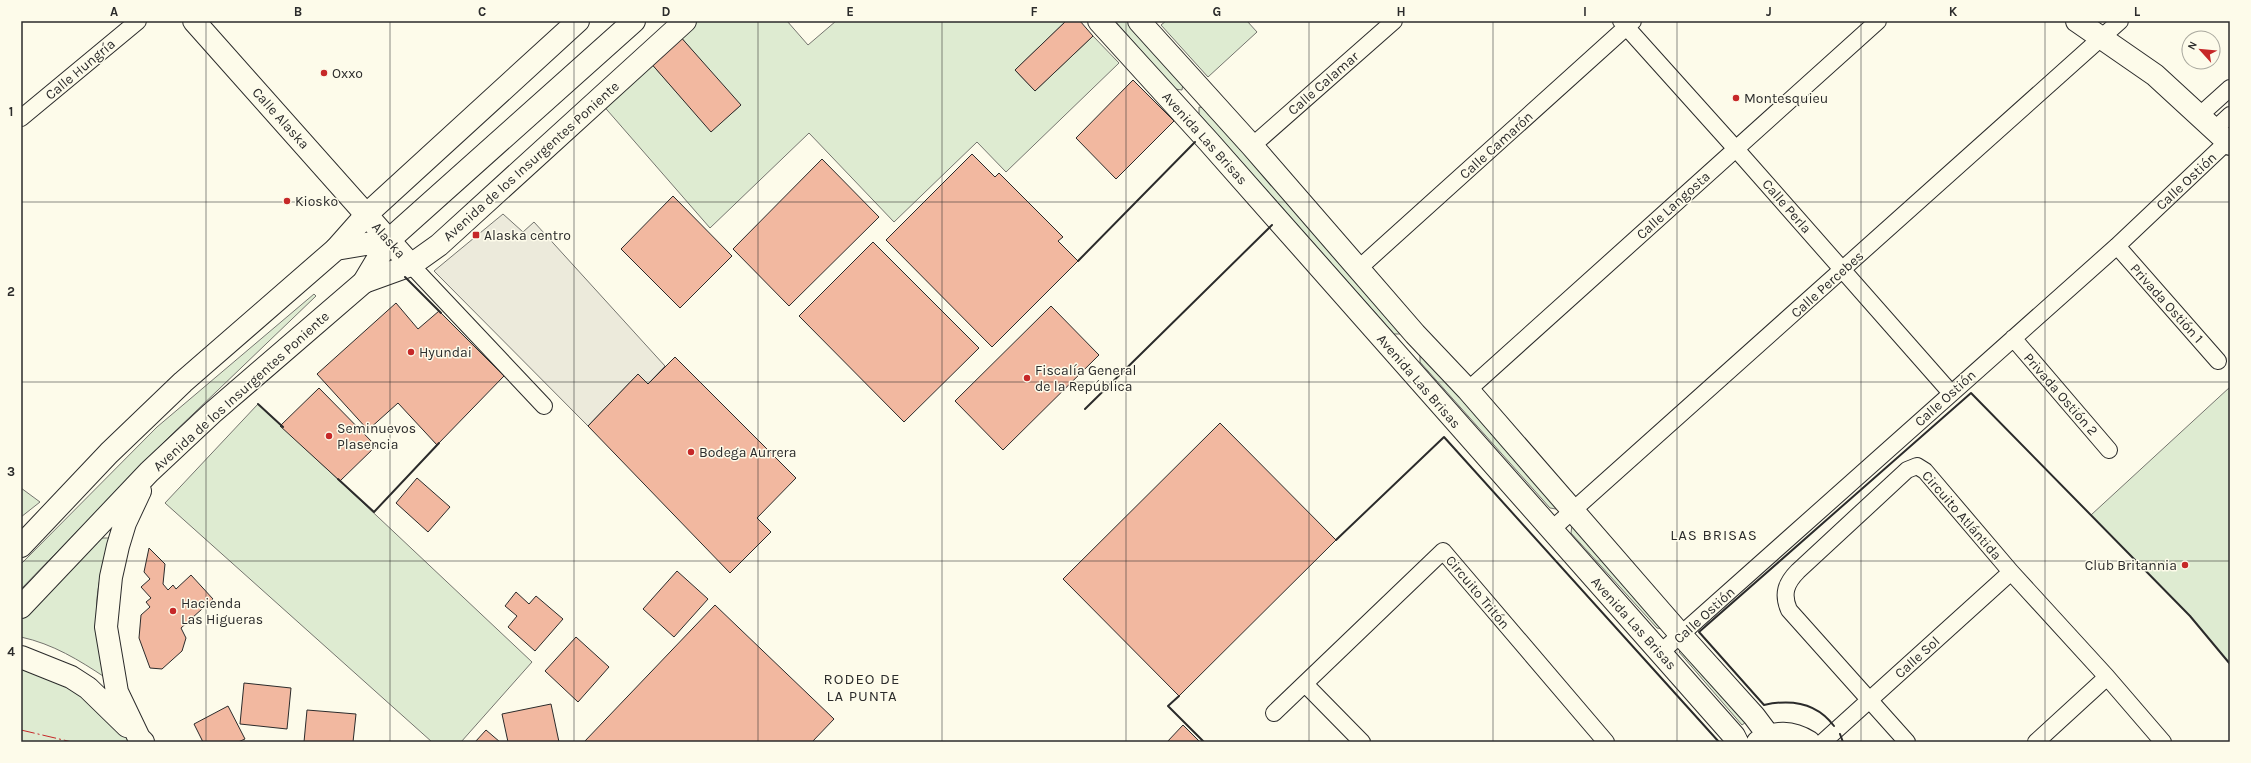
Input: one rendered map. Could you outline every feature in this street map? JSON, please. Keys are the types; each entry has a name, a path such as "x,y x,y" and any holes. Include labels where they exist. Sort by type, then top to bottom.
{"main road":[{"name":"Calle Alaska","path":"194,21 367,214"},
{"path":"21,533 109,453 183,382 336,248 367,214 578,21"},
{"name":"Avenida de los Insurgentes Poniente","path":"21,607 149,472 212,413 364,282 389,240 634,21"},
{"name":"Avenida de los Insurgentes Poniente","path":"364,282 411,265 439,245 685,21"},
{"name":"Avenida Las Brisas","path":"1099,21 1209,142 1734,736 1737,742"},
{"path":"2077,21 2155,75 2221,129"},
{"name":"Avenida Las Brisas","path":"1144,22 1415,334 1468,390 1680,635 1754,716 1764,739 1778,734 1794,735 1809,742"},
{"name":"Alaska","path":"367,214 411,265"},
{"path":"336,248 389,240"},
{"path":"1394,352 1415,334"},
{"path":"21,546 109,453"},
{"path":"141,740 117,692 106,627 111,577 118,546 125,523 149,472"},
{"path":"21,657 71,677 88,688 141,740"}],"street":[{"name":"Calle Hungría","path":"21,118 138,21"},
{"name":"Calle Calamar","path":"1252,146 1394,21"},
{"name":"Calle Langosta","path":"1468,390 1878,21"},
{"name":"Calle Percebes","path":"1551,530 2120,21"},
{"name":"Calle Perla","path":"1627,23 1950,394"},
{"name":"Calle Camarón","path":"1358,269 1627,23"},
{"name":"Calle Ostión","path":"1660,653 2117,246 2221,129 2230,88"},
{"name":"Privada Ostión 1","path":"2117,246 2218,360"},
{"path":"411,265 544,406"},
{"name":"Privada Ostión 2","path":"2013,338 2109,450"},
{"name":"Circuito Atlántida","path":"1907,742 1789,610 1785,601 1785,589 1798,571 1907,470 1917,466 1925,471 2011,572 2107,677 2163,742"},
{"name":"Circuito Tritón","path":"1274,713 1444,551 1606,742"},
{"name":"Calle Sol","path":"1823,742 2011,572"},
{"path":"2036,742 2107,677"},
{"path":"1305,684 1362,742"}],"green space":[{"path":"694,21 787,21 808,45 836,21 1066,21 1015,70 1035,91 1093,36 1119,63 1006,172 977,142 894,222 809,133 710,228 601,103 649,61 711,131 740,106 678,34"},
{"path":"1115,21 1127,21 1183,83 1182,90 1175,89"},
{"path":"1166,21 1247,21 1257,32 1208,77 1161,25"},
{"path":"1199,107 1206,108 1401,328 1400,334 1394,334 1199,114"},
{"path":"314,294 316,296 168,438 21,589 21,564 157,427"},
{"path":"1420,355 1427,356 1557,503 1556,509 1550,508 1420,362"},
{"name":"Club Britannia","path":"2230,387 2230,664 2190,616 2091,515"},
{"path":"258,404 532,662 461,742 432,742 165,503"},
{"path":"21,488 40,502 21,517"},
{"path":"1572,525 1663,629 1657,628 1571,533"},
{"path":"96,538 114,538 101,574 96,607 99,641 106,678 55,648 21,637 21,615"},
{"path":"1682,649 1750,719 1742,725 1679,652"},
{"path":"21,665 87,696 136,742 21,742"}],"shaded area":[{"path":"503,214 523,232 534,222 665,366 648,384 638,374 588,426 434,271"}],"building":[{"path":"1066,21 1080,21 1093,36 1035,91 1015,70"},
{"path":"678,34 741,105 711,132 649,61"},
{"path":"1133,80 1174,121 1116,179 1076,138"},
{"path":"972,154 995,177 999,173 1063,237 1058,241 1078,261 992,347 886,240"},
{"path":"822,159 879,217 789,306 733,249"},
{"path":"673,196 732,256 680,308 621,249"},
{"path":"873,242 979,348 904,422 799,316"},
{"name":"Hyundai","path":"396,303 418,329 439,311 504,376 437,445 398,403 368,430 317,374"},
{"name":"Fiscalía General de la República","path":"1051,306 1099,355 1003,450 955,401"},
{"name":"Bodega Aurrera","path":"675,357 796,478 757,518 771,532 730,573 588,426 638,374 648,384"},
{"name":"Seminuevos Plasencia","path":"319,388 376,446 340,481 280,426"},
{"path":"1220,423 1336,540 1179,696 1063,579"},
{"path":"417,478 450,507 428,532 396,503"},
{"name":"Hacienda Las Higueras","path":"149,548 165,564 163,584 168,590 173,585 176,589 191,575 213,599 181,628 186,638 182,651 162,669 150,668 139,638 141,615 150,607 146,602 151,598 141,587 150,579 144,572"},
{"path":"677,571 708,599 674,637 643,609"},
{"path":"516,592 529,604 536,596 563,619 535,651 508,627 517,616 505,606"},
{"path":"715,605 834,719 812,742 584,742"},
{"path":"576,637 609,667 578,702 545,671"},
{"path":"244,683 291,688 287,729 240,724"},
{"path":"551,704 559,742 508,742 502,714"},
{"path":"228,706 245,739 238,742 203,742 194,724"},
{"path":"307,710 356,714 353,742 304,742"},
{"path":"1183,725 1200,742 1167,742"},
{"path":"486,730 500,742 475,742"}],"wall":[{"path":"1078,261 1195,142"},
{"path":"1085,409 1272,225"},
{"path":"405,277 441,313"},
{"path":"1834,726 1820,712 1803,705 1794,703 1774,703 1764,705 1699,632 1971,393 2190,616 2230,664"},
{"path":"258,404 283,427"},
{"path":"1336,540 1444,437 1719,742"},
{"path":"338,479 374,512 439,443"},
{"path":"1179,696 1168,706 1204,742"},
{"path":"1840,734 1843,742"}],"power":[{"path":"21,730 72,742"}],"place":[{"name":"Oxxo","path":"324,73"},
{"name":"Montesquieu","path":"1736,98"},
{"name":"Kiosko","path":"287,201"},
{"name":"Alaska centro","path":"476,235"},
{"name":"Hyundai","path":"411,352"},
{"name":"Fiscalía General de la República","path":"1027,378"},
{"name":"Seminuevos Plasencia","path":"329,436"},
{"name":"Bodega Aurrera","path":"691,452"},
{"name":"Club Britannia","path":"2185,565"},
{"name":"Hacienda Las Higueras","path":"173,611"}],"district":[{"name":"LAS BRISAS","path":"1714,535"},
{"name":"RODEO DE LA PUNTA","path":"862,688"}]}
